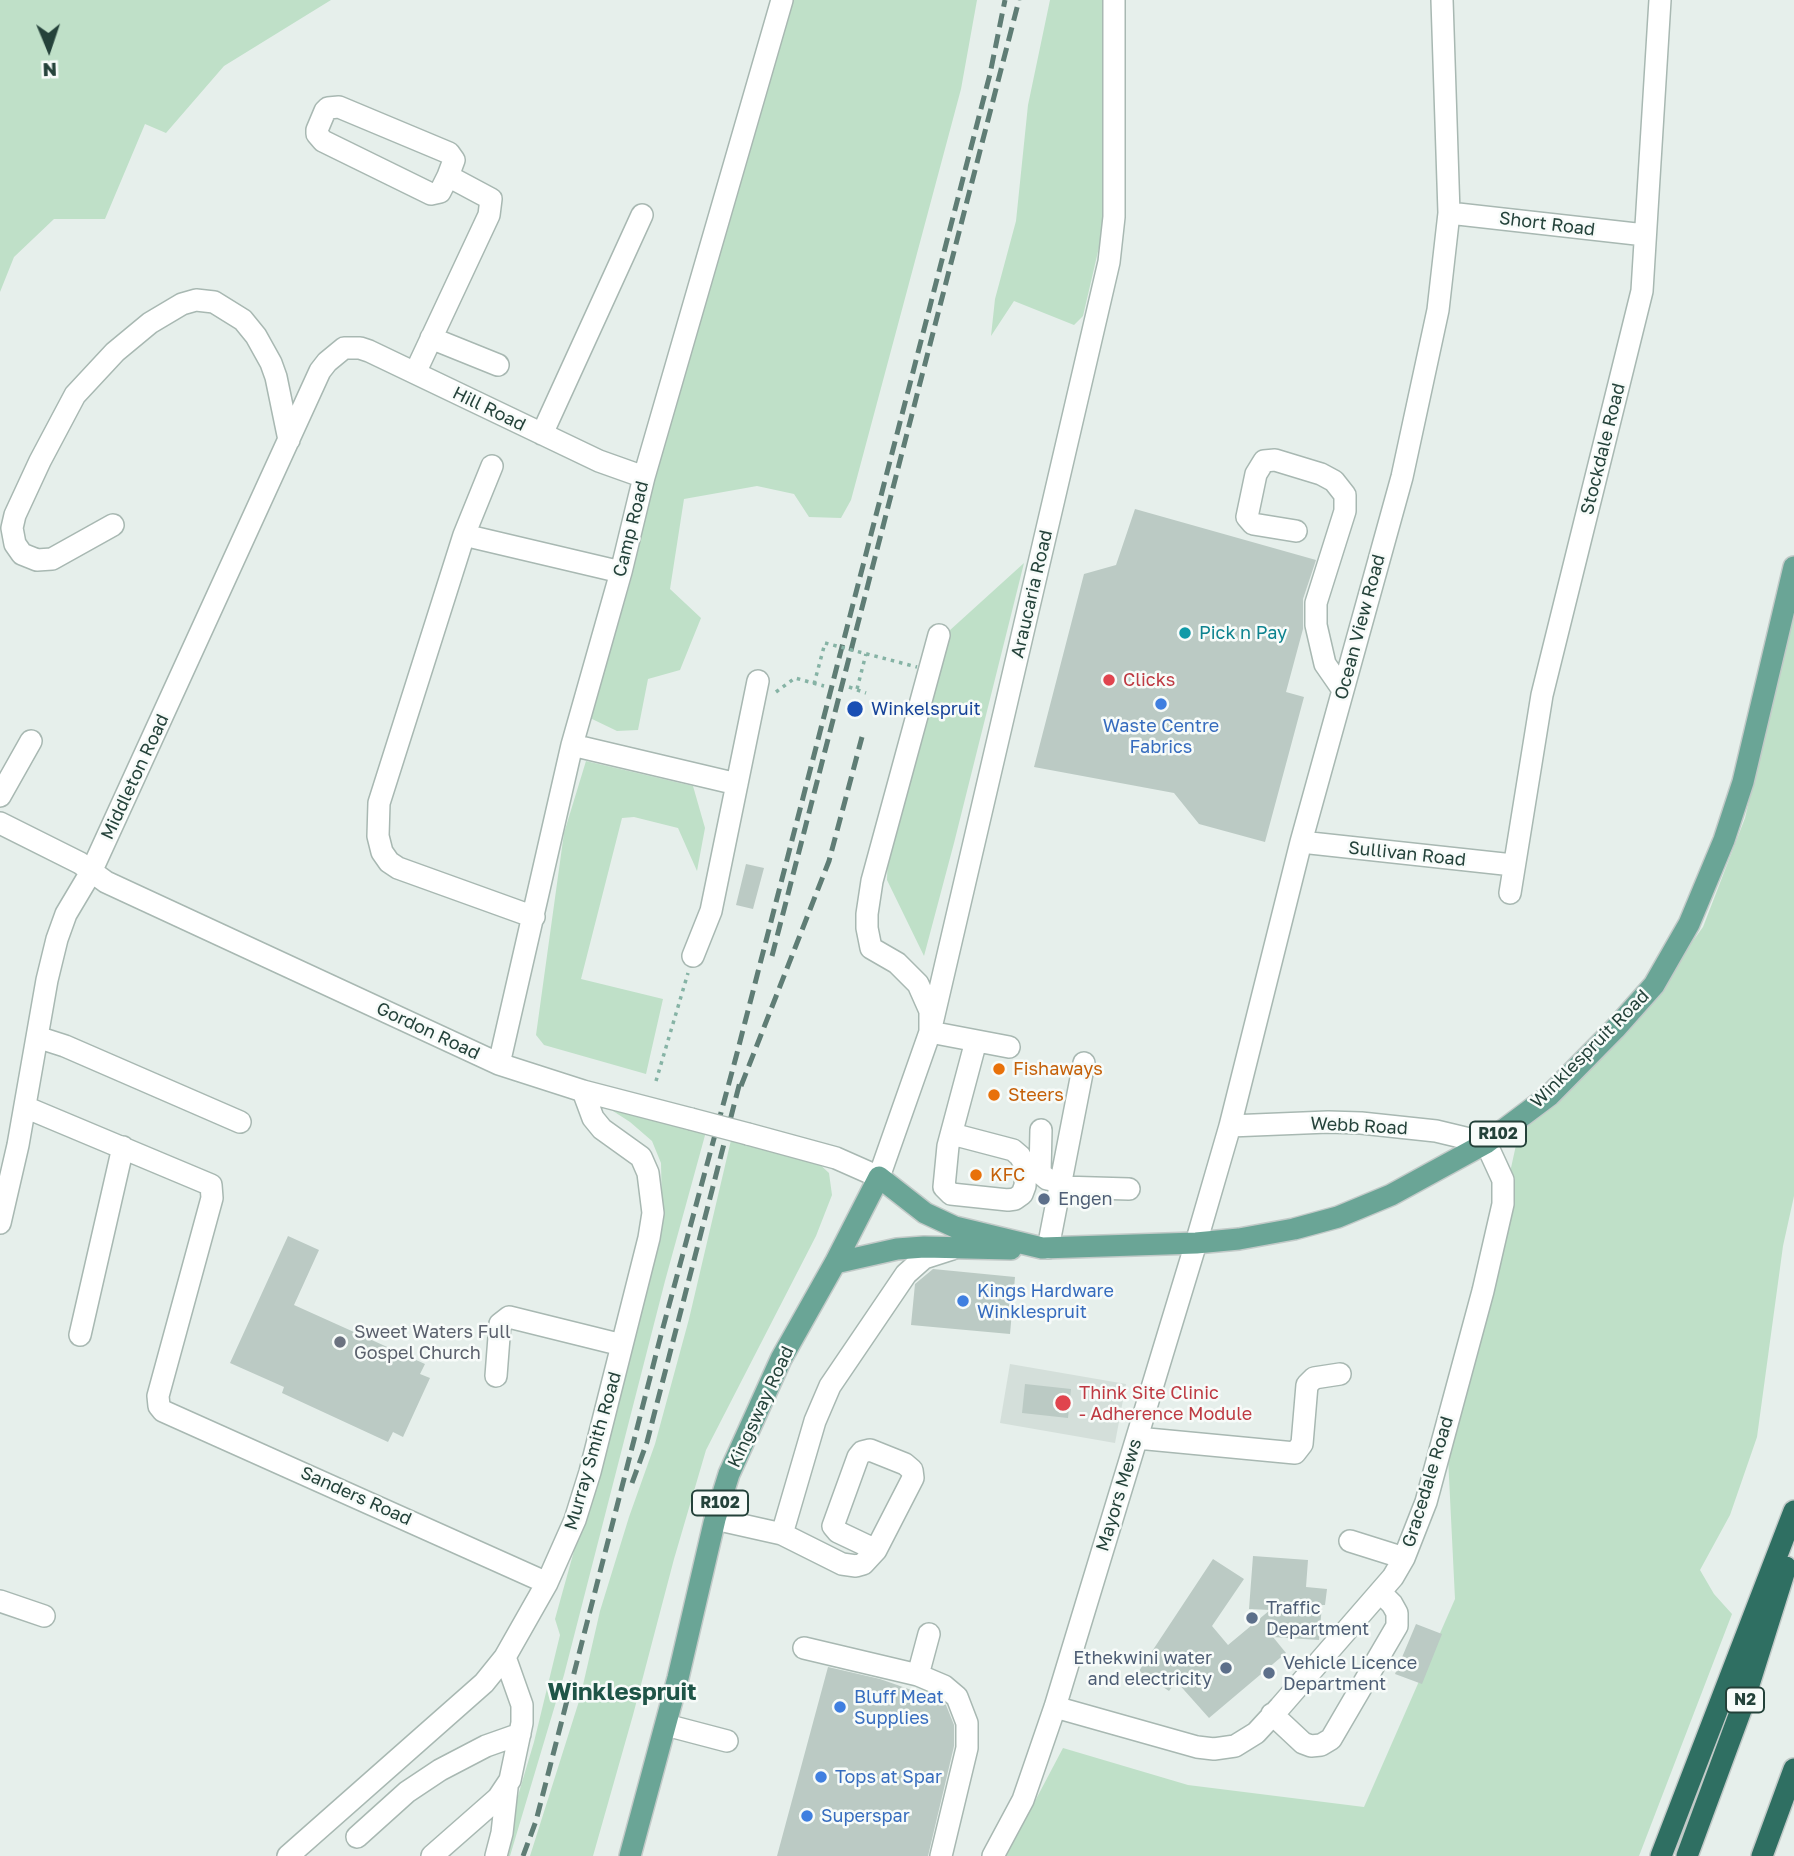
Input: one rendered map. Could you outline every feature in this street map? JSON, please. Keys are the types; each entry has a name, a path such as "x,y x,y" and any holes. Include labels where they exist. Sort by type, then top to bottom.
{"highway":[{"path":"1661,1856 1794,1511"},
{"name":"N2","path":"1687,1856 1741,1710 1794,1541"},
{"path":"1762,1856 1794,1769"}],"main road":[{"name":"Winklespruit Road","path":"879,1177 925,1213 955,1227 1045,1248 1196,1243 1239,1239 1338,1217 1391,1195 1486,1143 1550,1095 1615,1029 1654,985 1689,924 1724,840 1743,782 1794,567"},
{"name":"Kingsway Road","path":"630,1856 666,1724 715,1519 729,1474 781,1359 835,1264 879,1177"},
{"path":"835,1264 897,1249 1045,1248"}],"street":[{"name":"Camp Road","path":"499,1064 572,746 621,572 644,477 782,0"},
{"name":"Araucaria Road","path":"879,1177 930,1032 1109,262 1114,217 1114,0"},
{"name":"Ocean View Road","path":"1196,1243 1230,1126 1301,842 1402,477 1438,310 1449,213 1442,0"},
{"name":"Stockdale Road","path":"1510,893 1542,695 1640,299 1660,0"},
{"path":"340,107 449,153 454,160 448,176 440,192 432,194 323,141 317,130 325,111 328,108 340,107"},
{"path":"415,373 492,205 489,197 448,176"},
{"name":"Short Road","path":"1449,213 1645,236"},
{"path":"542,434 642,215"},
{"path":"113,525 51,559 37,560 22,554 15,544 12,528 15,515 40,461 75,395 115,352 150,323 182,304 196,300 214,302 243,320 256,336 276,377 289,440"},
{"path":"431,338 499,365"},
{"name":"Hill Road","path":"335,353 344,348 360,348 599,461 644,477"},
{"name":"Middleton Road","path":"0,1223 57,939 74,898 91,872 320,371 335,353"},
{"path":"1296,531 1253,524 1247,517 1256,474 1264,461 1275,460 1321,474 1334,481 1345,495 1345,511 1317,603 1316,625 1325,664 1343,690"},
{"path":"492,466 464,535 379,803 378,836 382,852 389,862 398,867 534,916"},
{"path":"464,535 621,572"},
{"path":"939,635 872,881 867,914 872,948 897,963 918,984 930,1011 930,1032 1009,1047"},
{"path":"693,956 711,911 756,690"},
{"path":"0,796 31,741"},
{"path":"572,746 737,784"},
{"name":"Gordon Road","path":"0,823 80,863 106,882 499,1064 583,1091 836,1158 879,1177"},
{"name":"Sullivan Road","path":"1301,842 1513,865"},
{"path":"37,1037 65,1046 240,1122"},
{"path":"952,1134 976,1041"},
{"path":"1045,1248 1062,1184 1084,1063"},
{"name":"Murray Smith Road","path":"288,1856 467,1700 505,1657 547,1583 575,1520 590,1472 653,1213 648,1173 641,1157 602,1129 593,1118 583,1091"},
{"path":"25,1107 124,1147 80,1335"},
{"name":"Webb Road","path":"1230,1126 1361,1123 1436,1132 1486,1143"},
{"path":"1041,1130 1040,1173 1047,1179 1062,1184 1129,1189"},
{"name":"Gracedale Road","path":"1055,1707 1213,1749 1235,1746 1256,1733 1380,1592 1404,1558 1426,1502 1483,1291 1503,1204 1503,1180 1486,1143"},
{"name":"Sanders Road","path":"124,1147 207,1182 212,1189 212,1198 158,1395 159,1406 163,1411 547,1583"},
{"name":"Mayors Mews","path":"993,1856 1023,1800 1055,1707 1196,1243"},
{"path":"782,1534 815,1421 830,1386 905,1273 924,1258 954,1249"},
{"path":"496,1376 500,1324 509,1317 622,1345"},
{"path":"1136,1438 1295,1453 1302,1444 1307,1385 1314,1378 1340,1374"},
{"path":"715,1519 782,1534 850,1566 863,1564 876,1550 913,1478 912,1470 905,1464 870,1450 862,1452 858,1457 833,1526 838,1532 876,1550"},
{"path":"1350,1541 1404,1558"},
{"path":"1272,1714 1303,1744 1321,1745 1331,1739 1397,1626 1397,1613 1380,1592"},
{"path":"0,1601 44,1616"},
{"path":"918,1675 929,1634"},
{"path":"804,1648 918,1675 944,1686 957,1697 967,1723 967,1748 942,1856"},
{"path":"496,1856 502,1833 507,1788 513,1772 522,1723 521,1697 505,1657"},
{"path":"666,1724 727,1741"},
{"path":"358,1836 407,1792 440,1770 486,1746 520,1734"},
{"path":"432,1856 507,1788"}],"path":[{"path":"814,684 825,643 917,667"},
{"path":"857,689 866,654"},
{"path":"756,690 770,696 795,678 824,686"},
{"path":"849,687 866,693"},
{"path":"656,1081 693,956"}],"shaded area":[{"name":"Think Site Clinic - Adherence Module","path":"1010,1364 1126,1384 1115,1443 1000,1423"}],"green space":[{"path":"0,0 331,0 224,66 166,133 145,124 105,219 54,219 14,257 0,292"},
{"path":"790,0 977,0 961,89 851,500 841,518 809,517 794,494 757,486 684,499 670,589 701,618 680,670 648,679 638,730 617,731 590,718 631,580 656,474"},
{"path":"1050,0 1106,0 1103,230 1083,316 1074,325 1014,301 991,336 995,299 1016,221 1028,105"},
{"path":"1024,563 924,956 887,880 888,848 949,631"},
{"path":"1794,605 1794,1196 1783,1246 1757,1437 1730,1515 1700,1570 1714,1594 1732,1614 1639,1856 1006,1856 1063,1748 1188,1785 1364,1807 1455,1599 1448,1457 1516,1145 1532,1120 1576,1084 1643,1009 1703,927 1745,818"},
{"path":"586,761 693,786 705,828 697,871 678,828 634,817 622,818 581,979 663,999 646,1074 544,1045 536,1035 564,833"},
{"path":"610,1104 707,1128 564,1675 510,1856 500,1856 534,1742 560,1635 555,1619 608,1429 662,1209 661,1163 652,1141 613,1111"},
{"path":"732,1136 814,1159 829,1173 832,1195 816,1236 706,1450 593,1856 530,1856 580,1698 600,1611 655,1444 689,1319"}],"building":[{"name":"Pick n Pay","path":"1135,509 1316,560 1303,599 1303,629 1286,692 1304,697 1265,842 1199,824 1174,793 1034,767 1084,574 1116,565"},
{"path":"746,864 764,868 753,909 736,905"},
{"name":"Sweet Waters Full Gospel Church","path":"288,1236 319,1250 294,1305 425,1364 420,1374 430,1378 403,1437 393,1432 388,1442 282,1393 284,1387 230,1363"},
{"name":"Kings Hardware Winklespruit","path":"933,1269 1015,1277 1010,1334 911,1325 915,1284"},
{"path":"1025,1384 1071,1389 1068,1418 1022,1413"},
{"path":"1253,1556 1308,1560 1306,1587 1327,1589 1325,1605 1322,1605 1319,1640 1273,1637 1286,1653 1209,1718 1176,1681 1169,1691 1139,1671 1213,1559 1244,1579 1212,1626 1228,1645 1270,1610 1249,1609"},
{"path":"1416,1624 1442,1634 1422,1684 1395,1674"},
{"path":"828,1667 880,1679 940,1700 946,1705 954,1725 954,1746 928,1856 777,1856"}],"railway":[{"path":"523,1856 536,1821 661,1335 736,1057 990,74 1005,0"},
{"path":"772,956 1019,0"},
{"path":"741,1086 829,861 862,737"},
{"path":"632,1483 647,1442 741,1078"}],"place":[{"name":"Pick n Pay","path":"1185,633"},
{"name":"Clicks","path":"1109,680"},
{"name":"Waste Centre Fabrics","path":"1161,704"},
{"name":"Winkelspruit","path":"855,709"},
{"name":"Fishaways","path":"999,1069"},
{"name":"Steers","path":"994,1095"},
{"name":"KFC","path":"976,1175"},
{"name":"Engen","path":"1044,1199"},
{"name":"Kings Hardware Winklespruit","path":"963,1301"},
{"name":"Sweet Waters Full Gospel Church","path":"340,1342"},
{"name":"Think Site Clinic - Adherence Module","path":"1063,1403"},
{"name":"Traffic Department","path":"1252,1618"},
{"name":"Ethekwini water and electricity","path":"1226,1668"},
{"name":"Vehicle Licence Department","path":"1269,1673"},
{"name":"Bluff Meat Supplies","path":"840,1707"},
{"name":"Tops at Spar","path":"821,1777"},
{"name":"Superspar","path":"807,1816"}],"district":[{"name":"Winklespruit","path":"622,1692"}]}
